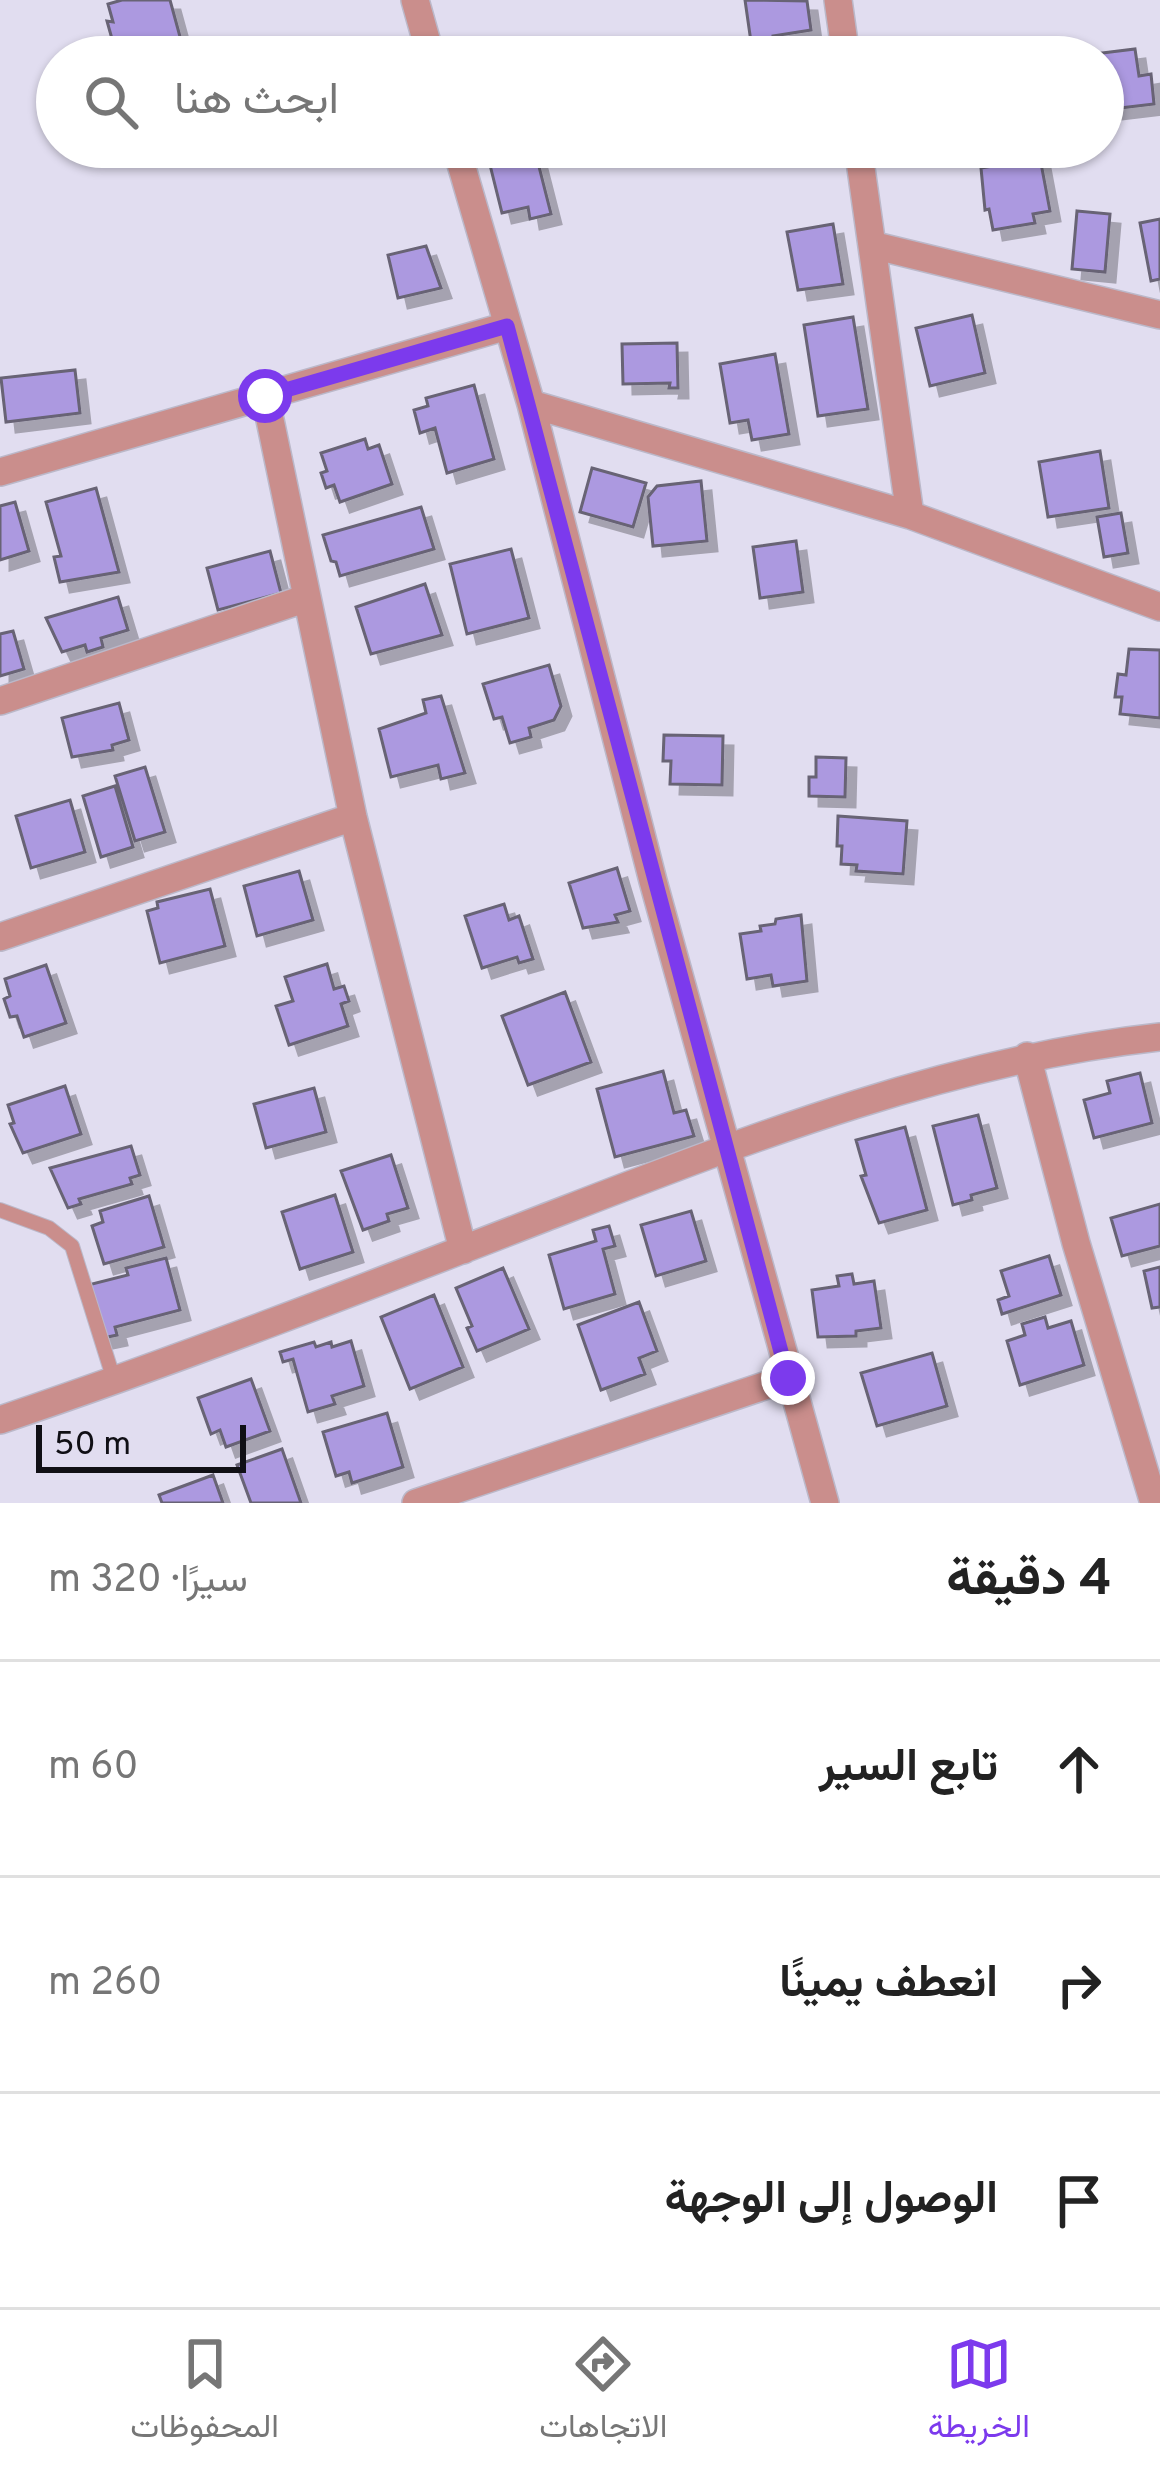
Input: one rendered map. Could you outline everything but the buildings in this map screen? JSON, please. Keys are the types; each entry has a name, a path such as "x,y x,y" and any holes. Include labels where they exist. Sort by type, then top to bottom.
{"street":[{"path":"415,0 425,36"},
{"path":"838,0 843,36"},
{"path":"462,168 531,404 725,1148 825,1503"},
{"path":"861,168 910,515"},
{"path":"872,245 1160,315"},
{"path":"0,472 507,326"},
{"path":"265,396 353,817 463,1250"},
{"path":"531,404 910,515 1160,607"},
{"path":"0,701 308,598"},
{"path":"0,938 353,817"},
{"path":"0,1420 725,1148 1027,1056 1160,1037"},
{"path":"1027,1056 1076,1243 1154,1503"},
{"path":"416,1503 788,1378"}],"lane":[{"path":"0,1210 49,1228 72,1246 113,1381"}],"route":[{"path":"265,396 507,326 788,1378"}]}
